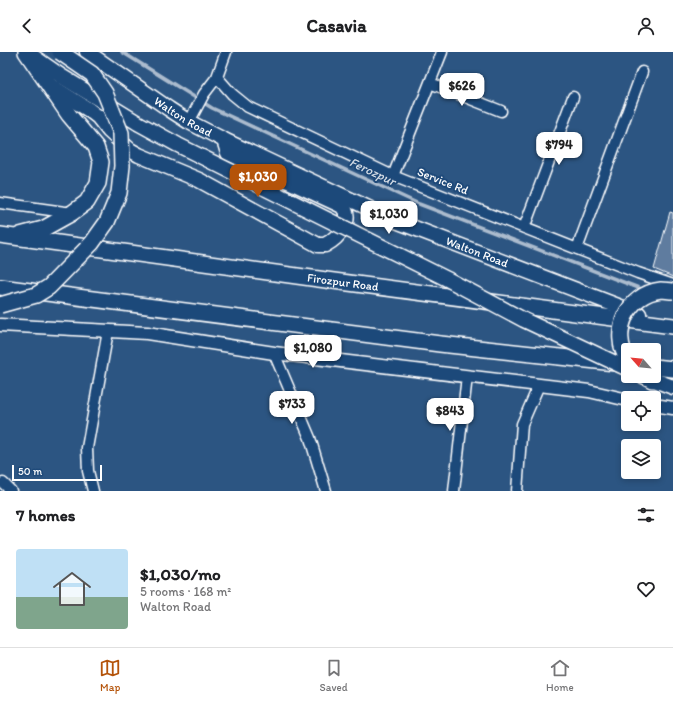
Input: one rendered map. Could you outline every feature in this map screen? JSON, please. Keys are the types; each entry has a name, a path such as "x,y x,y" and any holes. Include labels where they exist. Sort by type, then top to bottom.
{"main road":[{"path":"7,236 43,229 72,213 87,202 98,183 101,162 96,147 69,115 26,52"},
{"path":"26,52 61,76 138,123 178,145 447,279 524,320 621,366"},
{"path":"0,305 36,296 49,287 92,243 107,222 119,193 122,166 121,133 105,92 92,74 60,52"},
{"name":"Walton Road","path":"87,52 189,122 396,221 668,325"},
{"path":"48,84 98,117 109,131 130,150 138,155 199,180 318,245 325,245 340,234 348,218 348,213 342,206 228,153 224,140"},
{"name":"Firozpur Road","path":"7,236 668,325"},
{"path":"0,287 440,344 621,363"},
{"path":"621,344 620,339 622,324 630,308 642,297 660,290 673,291"},
{"path":"661,372 673,369"},
{"path":"661,381 673,387"}],"street":[{"path":"189,122 204,94 217,77 226,52"},
{"path":"393,176 442,52"},
{"path":"577,249 642,72"},
{"name":"Service Rd","path":"217,77 232,94 248,107 393,176 638,273 673,285"},
{"path":"430,83 501,111"},
{"path":"524,228 573,97"},
{"path":"0,204 72,213"},
{"path":"0,325 147,333 274,353 589,391 621,398"},
{"path":"93,491 88,471 87,448 108,330"},
{"path":"274,353 310,438 326,491"},
{"path":"454,491 467,376"},
{"path":"517,491 522,424 539,385"},
{"path":"661,406 673,408"},
{"path":"3,483 11,491"}],"building":[{"path":"670,212 673,213 673,277 654,269"}],"waterway":[{"name":"Ferozpur","path":"122,52 212,108 419,204 644,290"}]}
